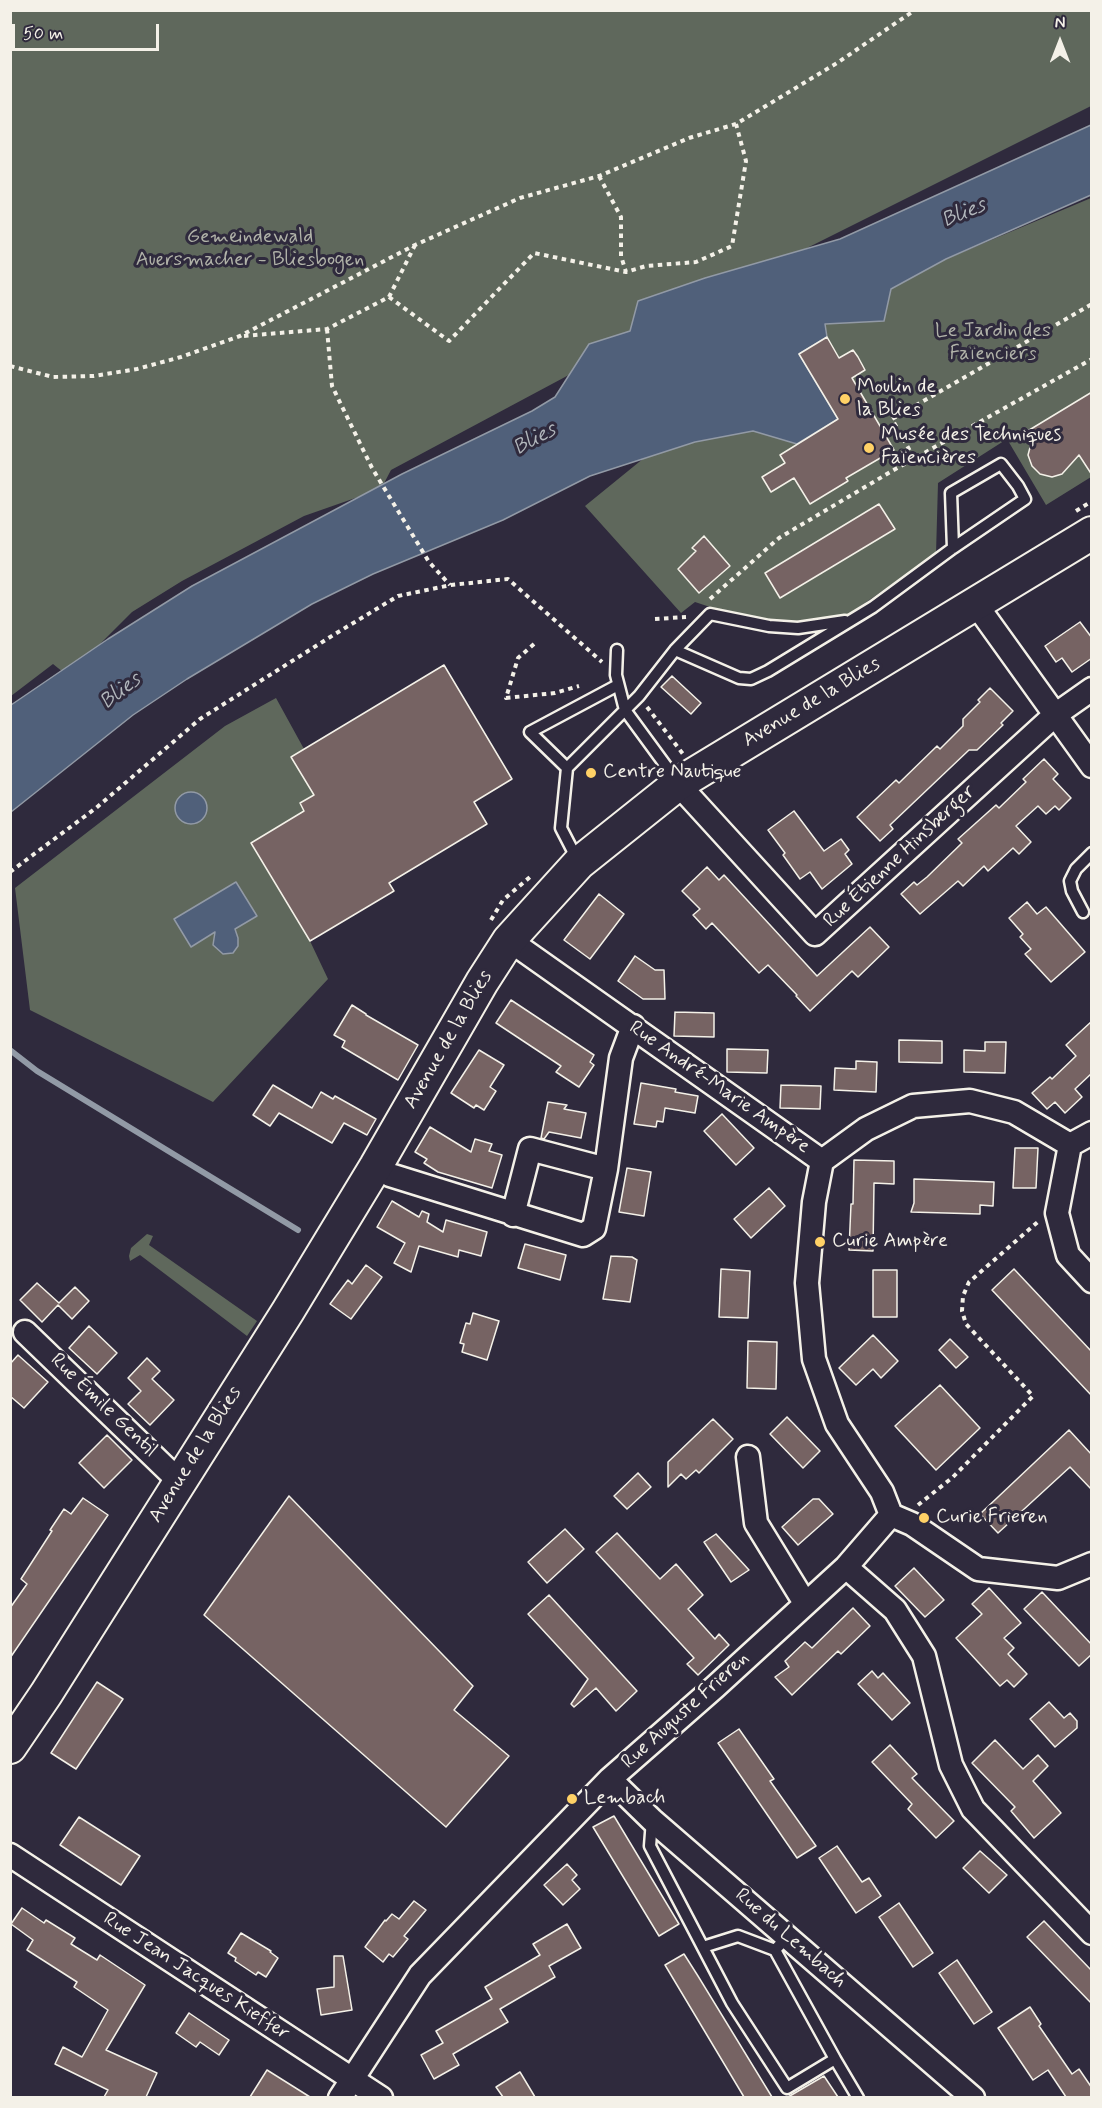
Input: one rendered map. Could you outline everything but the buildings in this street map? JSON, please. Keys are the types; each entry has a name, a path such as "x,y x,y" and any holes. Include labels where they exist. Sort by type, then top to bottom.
{"main road":[{"name":"Avenue de la Blies","path":"10,1746 46,1694 288,1311 376,1166 482,982 510,940 579,863 682,770 975,603 1092,533"}],"street":[{"path":"975,603 1092,766"},
{"path":"1055,715 1092,689"},
{"name":"Rue Étienne Hinsberger","path":"682,770 815,934 1055,715"},
{"name":"Rue André-Marie Ampère","path":"510,940 822,1161 866,1129 913,1106 970,1101 1014,1112 1070,1145"},
{"path":"376,1166 390,1176 583,1235 594,1228 606,1169 621,1058 633,1026"},
{"path":"1092,1133 1070,1145 1057,1213 1068,1255 1092,1281"},
{"path":"513,1215 530,1149 606,1169"},
{"path":"822,1161 814,1202 807,1282 814,1359 837,1424 882,1491 896,1517 912,1524 978,1569 1058,1578 1092,1564"},
{"name":"Rue Émile Gentil","path":"26,1332 179,1481"},
{"path":"748,1457 756,1523 805,1603"},
{"name":"Rue Auguste Frieren","path":"346,2088 420,1976 610,1779 846,1567 896,1517"},
{"path":"846,1567 895,1610 924,1656 951,1765 973,1809 1092,1934"},
{"name":"Rue du Lembach","path":"610,1779 781,1944 973,2097"},
{"name":"Rue Jean Jacques Kieffer","path":"10,1856 346,2088 381,2097"}],"lane":[{"path":"675,650 739,678 751,680 873,607 1025,499 1001,464 951,493 953,548"},
{"path":"579,863 561,828 567,768 639,696 675,650 710,614 769,626 798,628 851,620"},
{"path":"617,650 617,680 625,710 682,770"},
{"path":"567,768 530,732 617,680"},
{"path":"1083,912 1072,891 1070,881 1076,869 1092,853"},
{"path":"652,1820 650,1846 732,2004 787,2088 836,2060"},
{"path":"703,1947 738,1936 781,1944 836,2060 858,2097"}],"path":[{"path":"10,366 53,377 94,376 137,369 240,336 415,245 520,198 598,176 689,138 736,124 837,63 915,10"},
{"path":"389,297 449,341 534,253 626,272 646,266 696,262 732,246 746,161 736,124"},
{"path":"598,176 621,217 621,256 626,272"},
{"path":"240,336 327,329 389,297 415,245"},
{"path":"914,458 892,419 1092,304"},
{"path":"327,329 332,386 372,468 429,562 450,585"},
{"path":"722,588 779,538 914,458 1092,359"},
{"path":"10,872 96,808 200,720 398,596 450,585 508,579 617,680"},
{"path":"534,644 518,658 506,698 555,693 579,686"},
{"path":"639,696 682,770"},
{"path":"896,1517 952,1477 1033,1396 966,1324 962,1311 963,1296 969,1282 1059,1204"}],"green space":[{"name":"Gemeindewald Auersmacher - Bliesbogen","path":"11,11 1091,11 1091,106 799,252 391,470 381,489 304,516 182,581 132,612 68,676 53,664 11,696"},
{"name":"Le Jardin des Faïenciers","path":"1091,198 1091,477 1046,505 1007,439 938,483 936,554 849,614 797,624 722,611 695,602 681,613 585,506 644,458 695,442 753,430 797,444 799,354 824,324 884,321 891,289 946,259"},
{"path":"444,665 512,779 474,802 487,824 390,883 394,891 310,941 328,979 213,1102 30,1010 15,888 225,726 276,698 304,749"},
{"path":"147,1234 153,1236 149,1245 257,1321 247,1336 140,1255 130,1261 131,1248"}],"water":[{"name":"Blies","path":"1091,125 1091,195 946,259 891,289 884,321 825,324 827,337 799,354 838,419 797,444 753,431 695,442 590,476 503,520 373,574 312,604 187,679 133,715 11,812 11,705 108,639 192,586 402,474 532,411 555,397 589,344 630,331 638,301 705,278 840,239"},
{"path":"191,792 202,797 207,808 202,819 191,824 180,819 175,808 180,797"},
{"path":"236,882 257,916 235,929 238,946 233,953 223,954 213,945 215,932 191,947 174,919"}],"waterway":[{"path":"10,1050 37,1071 298,1230"}],"place":[{"name":"Moulin de la Blies","path":"845,399"},
{"name":"Musée des Techniques Faïencières","path":"869,448"},
{"name":"Centre Nautique","path":"591,773"},
{"name":"Curie Ampère","path":"820,1242"},
{"name":"Curie Frieren","path":"924,1518"},
{"name":"Lembach","path":"572,1799"}]}
